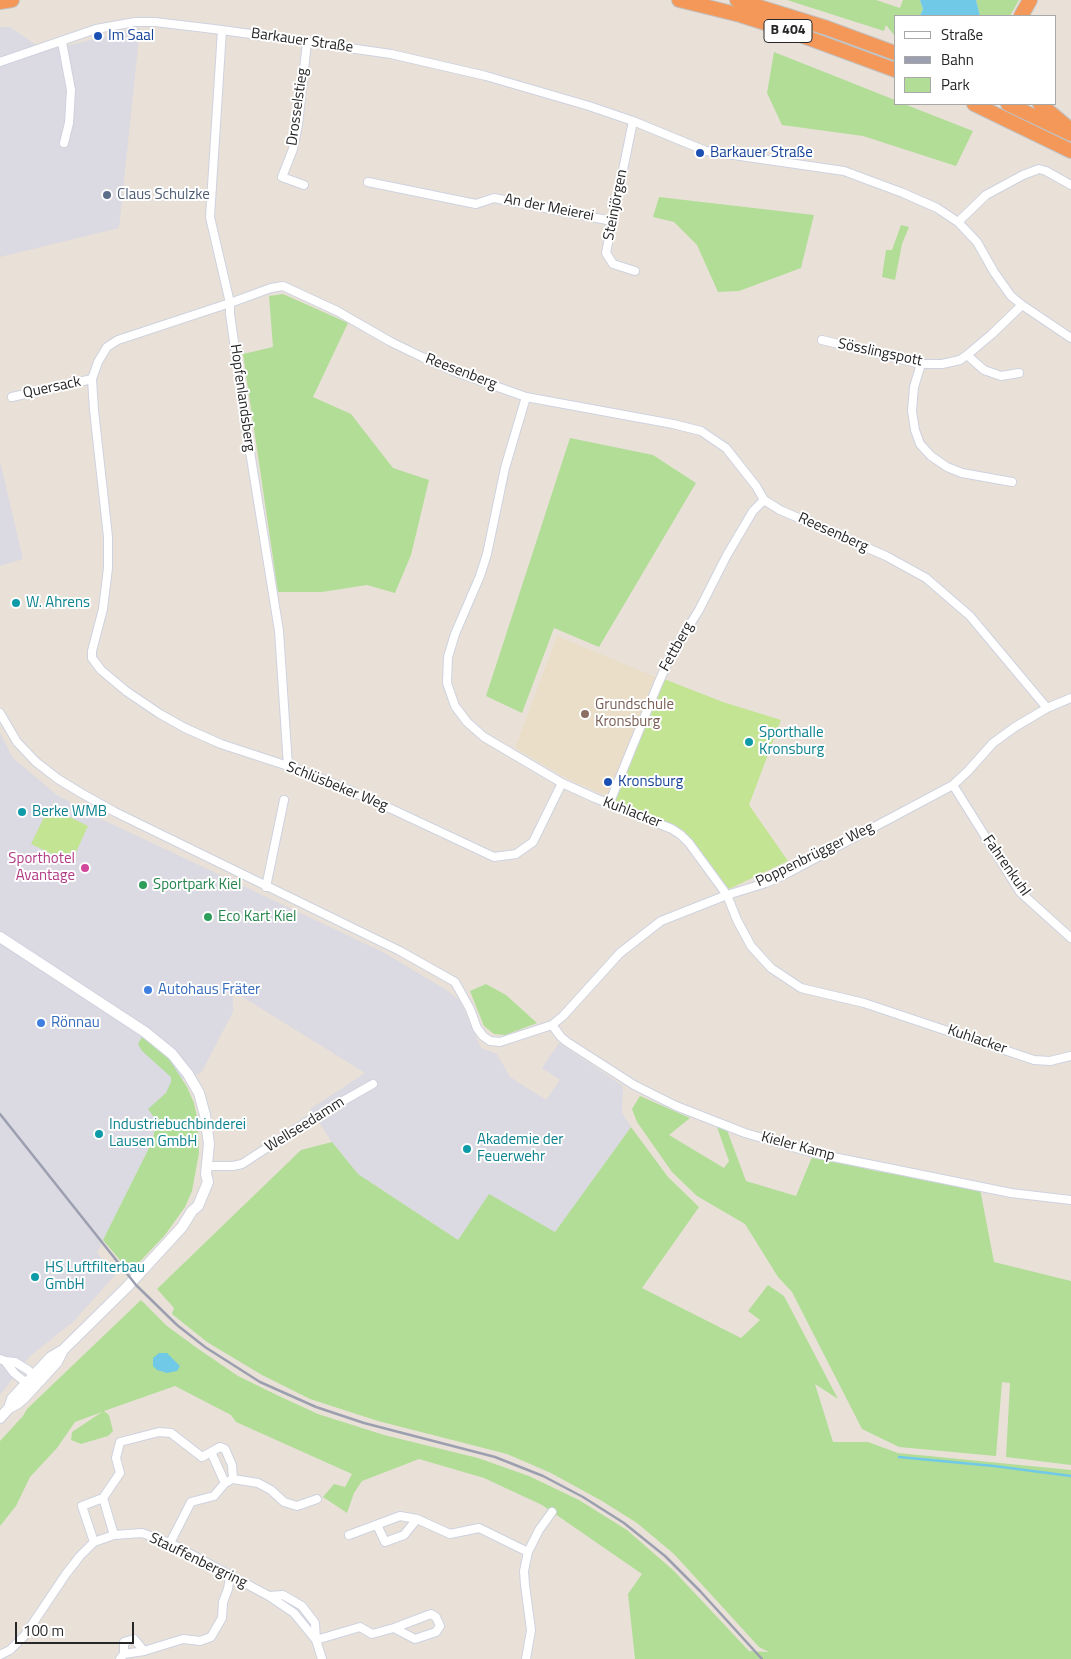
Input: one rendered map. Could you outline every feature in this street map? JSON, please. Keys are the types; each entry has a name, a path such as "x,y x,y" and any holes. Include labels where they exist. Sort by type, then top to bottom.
{"highway":[{"path":"0,2 12,0"},
{"name":"B 404","path":"679,0 740,15 781,28 894,70"},
{"name":"B 404","path":"737,0 827,28 894,53"},
{"path":"1022,15 1030,0"},
{"path":"976,105 1071,151"},
{"path":"1010,105 1071,132"},
{"path":"1041,105 1071,132"}],"main road":[{"path":"0,937 145,1032 172,1054 192,1080 203,1104 209,1138 207,1170 192,1203 192,1211 182,1227 164,1248 63,1350 57,1362 12,1399 9,1408 0,1418"}],"street":[{"name":"Barkauer Straße","path":"0,62 62,42 96,28 135,22 155,22 391,54 486,76 589,106 633,121 706,151 844,171 937,208 958,222 977,242 994,272 1011,296 1071,338"},
{"name":"Hopfenlandsberg","path":"222,30 210,217 230,303 247,433 279,632 288,766"},
{"path":"62,42 71,90 69,123 64,142"},
{"name":"Drosselstieg","path":"304,185 282,177 293,149 297,132 307,42"},
{"name":"Steinjörgen","path":"633,121 606,253 613,264 636,271"},
{"path":"958,222 986,196 1023,175 1039,169 1071,185"},
{"name":"An der Meierei","path":"368,182 476,204 494,198 612,221"},
{"name":"Reesenberg","path":"92,658 92,651 103,609 108,568 108,537 92,379 98,362 108,347 118,340 271,288 283,286 337,311 391,342 453,371 526,396 701,431 726,448 756,486 764,500 780,510 886,556 926,578 970,616 1047,708"},
{"name":"Sösslingspott","path":"822,340 921,364 942,364 960,360 967,355 1022,305"},
{"path":"967,355 984,370 1001,376 1019,373"},
{"path":"921,364 914,387 912,411 915,430 920,444 931,456 947,467 962,473 1012,482"},
{"name":"Quersack","path":"12,397 92,379"},
{"name":"Kuhlacker","path":"526,396 505,468 487,554 480,576 455,634 448,657 447,684 455,706 467,722 484,737 562,783 672,829 681,835 727,895 737,920 751,946 771,968 801,988 864,1003 1034,1060 1050,1061 1071,1056"},
{"name":"Fettberg","path":"609,804 671,655 699,610 744,525 753,511 764,500"},
{"name":"Schlüsbeker Weg","path":"92,658 101,670 126,691 185,728 221,744 288,766 383,805 494,857 516,854 533,842 562,783"},
{"name":"Poppenbrügger Weg","path":"266,886 400,952 455,982 470,1009 477,1028 483,1036 490,1041 500,1042 552,1025 574,1006 606,966 646,932 661,922 727,895 766,883 953,784 968,771 993,743 1047,708 1071,698"},
{"path":"0,713 17,742 36,762 58,779 115,812 266,886 284,800"},
{"name":"Fahrenkuhl","path":"953,784 1020,892 1071,938"},
{"name":"Kieler Kamp","path":"552,1025 567,1042 634,1085 676,1106 745,1133 813,1152 1010,1193 1071,1200"},
{"name":"Wellseedamm","path":"207,1170 242,1164 312,1118 373,1084"},
{"path":"2,1360 14,1373 33,1382"},
{"path":"94,1542 82,1506 103,1498 120,1473 116,1458 120,1442 166,1432 172,1433 202,1457 220,1446 225,1449 232,1465 233,1478"},
{"path":"211,1452 225,1482"},
{"path":"170,1544 191,1502 214,1496 225,1482 233,1478 258,1483 272,1490 284,1502 297,1506 317,1499"},
{"path":"103,1498 114,1535"},
{"path":"526,1659 531,1630 524,1571 528,1552 539,1530 552,1512"},
{"path":"349,1535 400,1516 417,1519 450,1534 479,1528 528,1552"},
{"path":"377,1524 385,1542 404,1535 417,1519"},
{"name":"Stauffenbergring","path":"0,1655 10,1650 25,1635 66,1574 94,1542 114,1535 142,1533 170,1544 269,1596 283,1595 302,1606 315,1623 316,1640 322,1659"},
{"path":"144,1651 134,1639 124,1642 122,1657 144,1651 183,1639 200,1641 211,1638 222,1618 223,1602 230,1576"},
{"path":"316,1640 360,1627 372,1634 431,1614 436,1617 440,1626 436,1632 415,1639 394,1628"}],"shaded area":[{"path":"0,27 10,27 45,51 140,28 119,228 0,257"},
{"path":"0,461 23,559 0,566"},
{"name":"Grundschule Kronsburg","path":"557,636 658,678 609,797 568,779 515,748"},
{"path":"0,733 13,758 57,795 95,816 383,952 448,991 460,1001 481,1048 497,1054 510,1077 546,1100 560,1080 542,1068 559,1043 623,1086 622,1113 631,1127 555,1232 489,1195 458,1240 358,1174 332,1142 310,1109 365,1073 233,991 233,1012 201,1073 183,1079 156,1120 153,1140 97,1253 115,1275 73,1322 29,1357 0,1395"}],"green space":[{"path":"787,0 876,0 900,8 903,0 920,0 923,9 920,15 894,15 894,35 886,25 884,31"},
{"path":"976,0 1019,0 1011,15 980,15"},
{"path":"774,52 894,100 894,105 907,105 973,131 956,166 863,136 782,125 767,93"},
{"path":"659,197 814,215 801,268 739,291 718,292 697,245 674,222 653,217"},
{"path":"901,225 909,227 902,244 895,280 882,277 886,250 892,250"},
{"path":"283,294 348,323 313,397 351,414 393,468 429,480 411,555 395,593 367,585 322,592 278,592 243,354 273,347 269,296"},
{"path":"570,438 653,455 696,483 599,647 554,628 522,713 486,696"},
{"path":"664,679 723,702 781,720 749,805 788,861 729,889 691,840 674,827 615,802"},
{"path":"49,807 88,826 71,863 31,844"},
{"path":"486,984 506,995 537,1023 505,1035 494,1034 484,1026 470,991"},
{"path":"142,1037 150,1041 169,1059 187,1087 194,1103 197,1117 199,1153 192,1191 185,1207 165,1235 130,1272 103,1240 153,1140 156,1120 148,1109 166,1093 171,1082 171,1077 142,1051 138,1044"},
{"path":"640,1096 690,1118 669,1135 724,1168 729,1161 717,1127 727,1130 746,1181 796,1196 812,1157 876,1171 980,1189 994,1262 1071,1281 1071,1465 1006,1457 1010,1383 1002,1382 996,1456 899,1447 862,1429 792,1292 778,1277 745,1224 697,1196 672,1172 637,1122 632,1109"},
{"path":"631,1127 668,1177 699,1207 642,1288 741,1338 760,1320 748,1311 768,1285 784,1296 838,1399 815,1384 833,1442 868,1442 898,1453 1071,1470 1071,1659 635,1659 628,1594 642,1574 542,1505 484,1478 419,1459 362,1481 354,1493 347,1513 323,1497 334,1484 345,1487 352,1474 236,1422 231,1415 175,1386 104,1411 109,1415 113,1431 108,1436 81,1444 71,1440 72,1432 102,1412 75,1422 57,1448 30,1477 16,1506 0,1526 0,1441 27,1409 141,1300 167,1326 238,1376 318,1414 384,1435 478,1458 529,1476 579,1500 627,1530 673,1570 749,1651 769,1652 759,1647 674,1554 637,1523 602,1501 551,1473 507,1454 378,1421 310,1399 262,1375 207,1342 172,1314 174,1308 157,1289 301,1150 332,1142 358,1174 458,1240 489,1194 555,1232"}],"water":[{"path":"920,0 976,0 980,15 920,15 923,9"},
{"path":"159,1353 167,1353 180,1366 177,1371 167,1373 157,1370 153,1366 153,1358"}],"waterway":[{"path":"899,1457 1071,1476"}],"railway":[{"path":"0,1114 136,1285 177,1325 205,1347 260,1382 316,1407 364,1423 495,1457 543,1476 583,1497 624,1523 665,1556 762,1659"}],"place":[{"name":"Im Saal","path":"98,36"},
{"name":"Barkauer Straße","path":"700,153"},
{"name":"Claus Schulzke","path":"107,195"},
{"name":"W. Ahrens","path":"16,603"},
{"name":"Grundschule Kronsburg","path":"585,714"},
{"name":"Sporthalle Kronsburg","path":"749,742"},
{"name":"Kronsburg","path":"608,782"},
{"name":"Berke WMB","path":"22,812"},
{"name":"Sporthotel Avantage","path":"85,868"},
{"name":"Sportpark Kiel","path":"143,885"},
{"name":"Eco Kart Kiel","path":"208,917"},
{"name":"Autohaus Fräter","path":"148,990"},
{"name":"Rönnau","path":"41,1023"},
{"name":"Industriebuchbinderei Lausen GmbH","path":"99,1134"},
{"name":"Akademie der Feuerwehr","path":"467,1149"},
{"name":"HS Luftfilterbau GmbH","path":"35,1277"}]}
